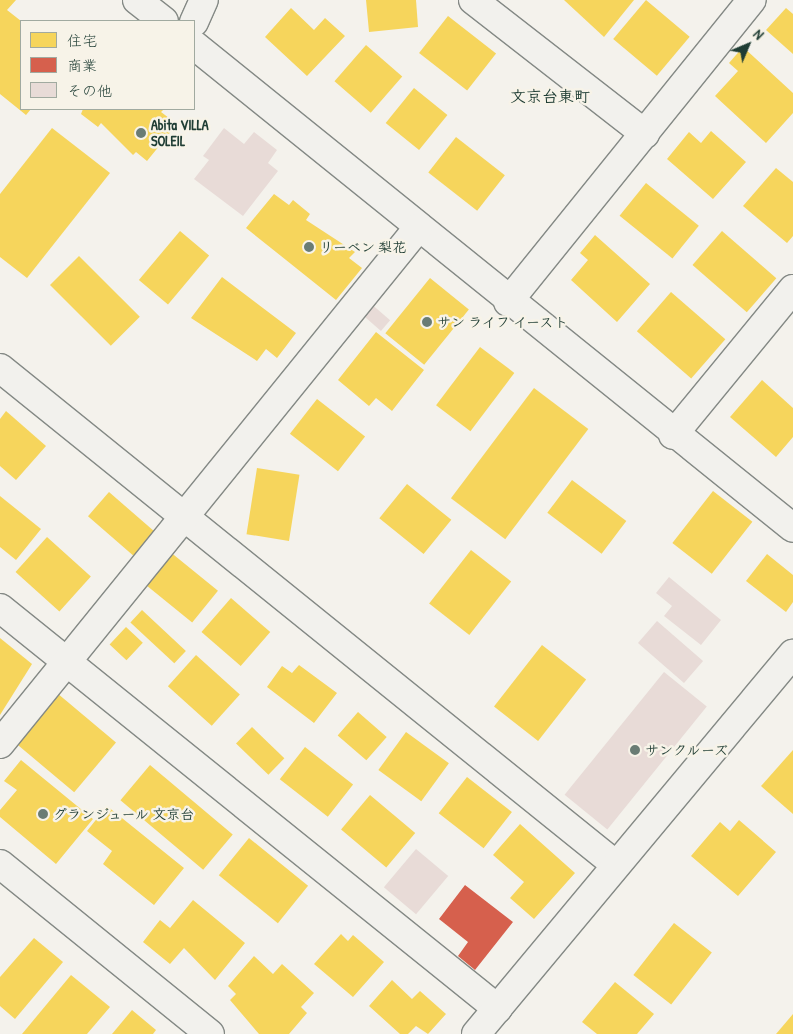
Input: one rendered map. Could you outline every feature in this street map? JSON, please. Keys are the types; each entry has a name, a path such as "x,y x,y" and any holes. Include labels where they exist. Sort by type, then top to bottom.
{"street":[{"path":"137,0 163,20"},
{"path":"195,20 204,0"},
{"path":"473,0 644,134"},
{"path":"508,302 752,0"},
{"path":"195,46 508,302 673,435 793,528"},
{"path":"0,744 418,228"},
{"path":"673,435 793,289"},
{"path":"0,368 616,865"},
{"path":"0,608 498,1008"},
{"path":"476,1034 793,654"},
{"path":"0,864 192,1029"}],"building: 住宅":[{"path":"0,0 16,0 7,10 20,20 20,110 30,110 26,115 0,94"},
{"path":"366,0 416,0 418,27 369,32"},
{"path":"564,0 634,0 604,37"},
{"path":"646,0 690,37 657,76 613,39"},
{"path":"291,8 314,30 325,18 345,36 307,76 265,37"},
{"path":"786,8 793,14 793,54 766,30"},
{"path":"448,16 496,54 467,91 419,53"},
{"path":"366,45 402,76 371,113 335,81"},
{"path":"743,47 793,93 793,113 766,143 715,96 738,71 729,63"},
{"path":"414,88 447,115 419,150 386,123"},
{"name":"Abita VILLA SOLEIL","path":"83,110 163,110 161,112 177,124 147,161 136,152 133,155 101,123 98,127 81,114"},
{"path":"52,128 110,173 27,278 0,257 0,194"},
{"path":"711,131 746,162 713,199 667,159 689,132 701,143"},
{"path":"456,137 505,175 477,211 428,172"},
{"path":"776,168 793,182 793,236 787,243 743,206"},
{"path":"646,183 699,226 672,258 620,216"},
{"name":"リーベン 梨花","path":"274,194 289,205 293,200 310,214 306,220 355,252 349,258 362,268 336,300 246,228"},
{"path":"180,231 209,255 168,304 139,280"},
{"path":"722,231 776,278 747,312 692,265"},
{"path":"595,235 650,284 617,322 571,280 588,260 580,253"},
{"path":"79,256 140,317 111,346 50,285"},
{"path":"222,277 296,333 277,358 266,349 257,361 191,318"},
{"name":"サン ライフ イースト","path":"430,278 469,309 424,365 385,333"},
{"path":"671,292 725,339 691,378 637,331"},
{"path":"376,332 424,370 392,411 376,398 369,406 338,380"},
{"path":"480,347 514,373 470,431 436,405"},
{"path":"762,380 793,408 793,437 776,457 730,417"},
{"path":"534,388 588,429 505,539 451,498"},
{"path":"317,399 365,437 338,471 290,434"},
{"path":"6,411 46,446 16,480 0,466 0,419"},
{"path":"257,468 299,475 289,541 247,534"},
{"path":"572,480 626,521 602,554 547,513"},
{"path":"407,484 451,520 424,554 379,518"},
{"path":"713,491 752,522 712,574 672,543"},
{"path":"109,492 155,532 134,556 88,516"},
{"path":"0,496 41,529 16,560 0,547"},
{"path":"47,537 91,576 59,611 16,572"},
{"path":"471,550 511,581 469,635 429,604"},
{"path":"169,551 218,591 192,623 143,583"},
{"path":"767,554 793,575 793,602 786,612 746,581"},
{"path":"231,598 270,632 241,666 201,632"},
{"path":"142,610 186,651 174,663 130,622"},
{"path":"126,627 143,643 126,660 110,645"},
{"path":"0,638 32,664 0,715"},
{"path":"542,645 586,679 538,741 494,706"},
{"path":"196,655 240,694 212,726 168,686"},
{"path":"299,665 337,693 314,723 267,687 282,666 292,673"},
{"path":"57,693 116,742 74,792 15,743"},
{"path":"358,712 387,737 366,760 338,735"},
{"path":"252,727 284,758 268,775 236,744"},
{"path":"406,732 449,763 421,801 378,770"},
{"path":"305,747 353,785 328,817 280,779"},
{"path":"793,750 793,814 761,786"},
{"name":"グランジュール 文京台","path":"21,760 93,819 56,864 0,817 0,810 17,790 4,781"},
{"path":"150,765 233,834 203,870 120,800"},
{"path":"467,777 512,812 484,848 439,813"},
{"path":"370,795 415,833 386,867 341,829"},
{"path":"107,806 184,868 154,905 103,864 112,851 87,831"},
{"path":"739,820 776,852 738,896 691,856 720,822 730,831"},
{"path":"520,824 575,873 534,919 510,898 524,882 493,855"},
{"path":"249,838 308,886 278,923 219,875"},
{"path":"193,900 245,943 215,980 184,948 170,964 143,942 160,920 170,928"},
{"path":"674,923 712,953 671,1005 633,975"},
{"path":"341,934 348,941 353,935 384,962 353,997 314,964"},
{"path":"34,938 63,962 15,1019 0,1006 0,977"},
{"path":"254,956 273,974 282,964 314,993 301,1007 307,1013 289,1034 259,1034 230,1000 236,994 228,986"},
{"path":"71,975 110,1007 87,1034 22,1034"},
{"path":"392,980 412,999 420,991 446,1014 428,1034 416,1026 408,1034 400,1034 369,1006"},
{"path":"615,982 654,1014 637,1034 597,1034 582,1022"},
{"path":"132,1010 156,1030 153,1034 112,1034"},
{"path":"793,1014 793,1034 776,1034"}],"building: 商業":[{"path":"465,885 513,922 475,970 458,956 468,942 439,919"}],"building: その他":[{"path":"224,128 244,144 254,132 277,150 268,163 278,171 243,216 194,179 209,160 203,156"},
{"path":"369,302 390,320 381,331 360,313"},
{"path":"669,577 721,620 701,645 664,616 672,606 656,593"},
{"path":"657,621 703,661 684,683 638,643"},
{"name":"サンクルーズ","path":"664,672 707,707 607,829 565,795"},
{"path":"416,849 448,876 416,914 384,887"}],"place":[{"name":"Abita VILLA SOLEIL","path":"141,133"},
{"name":"リーベン 梨花","path":"309,247"},
{"name":"サン ライフ イースト","path":"427,322"},
{"name":"サンクルーズ","path":"635,750"},
{"name":"グランジュール 文京台","path":"43,814"}],"district":[{"name":"文京台東町","path":"550,96"}]}
